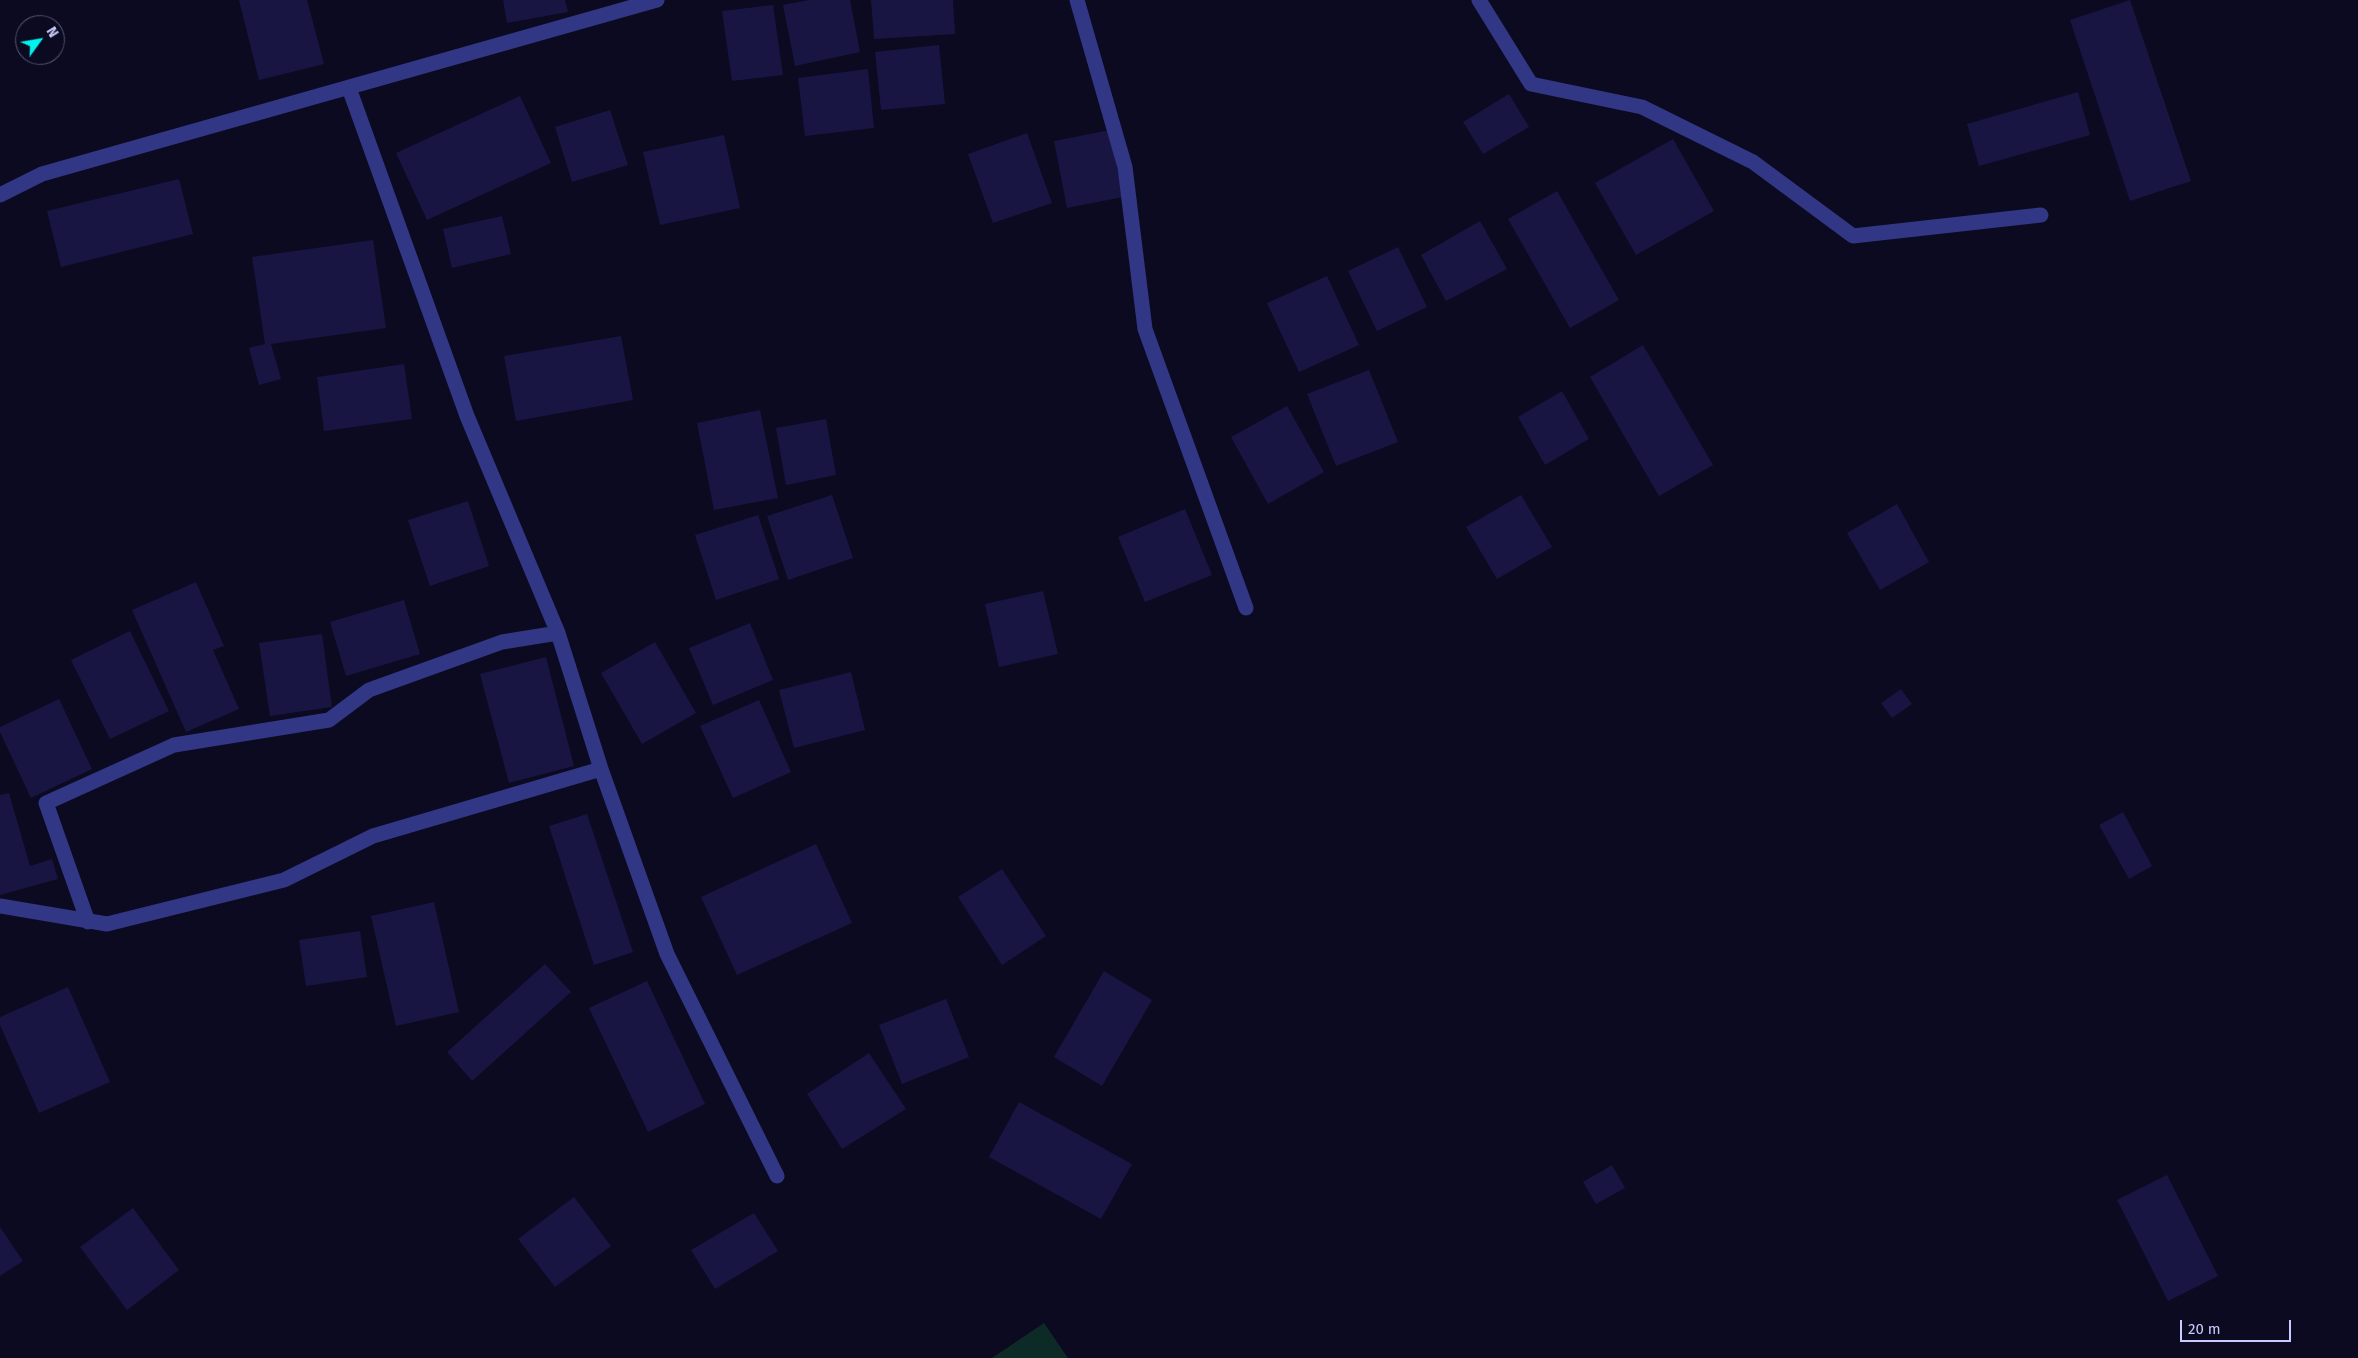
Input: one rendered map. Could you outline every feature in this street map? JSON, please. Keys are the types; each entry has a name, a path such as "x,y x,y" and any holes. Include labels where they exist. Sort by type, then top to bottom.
{"street":[{"path":"0,195 42,174 657,0"},
{"path":"1077,0 1125,167 1145,329 1246,608"},
{"path":"1479,0 1531,84 1642,107 1753,162 1854,236 2041,215"},
{"path":"349,88 467,416 558,633 601,769 666,954 777,1176"},
{"path":"88,922 46,804 174,745 329,720 369,690 502,642 558,633"},
{"path":"0,906 106,924 284,880 373,836 601,769"}],"green space":[{"path":"1044,1323 1068,1358 992,1358"}],"building":[{"path":"239,0 307,0 324,64 259,80"},
{"path":"503,0 565,0 568,12 507,23"},
{"path":"809,0 850,0 860,52 795,66 783,5"},
{"path":"871,0 953,0 955,34 874,39"},
{"path":"2130,0 2191,181 2130,201 2070,20"},
{"path":"773,5 783,75 732,81 722,11"},
{"path":"939,45 945,104 881,110 875,52"},
{"path":"868,69 874,128 805,136 798,78"},
{"path":"2078,92 2090,135 1979,166 1967,124"},
{"path":"1509,94 1529,127 1483,154 1463,122"},
{"path":"520,96 551,163 427,220 396,153"},
{"path":"610,110 628,165 572,182 555,127"},
{"path":"1110,130 1123,197 1067,208 1054,141"},
{"path":"1027,133 1052,203 993,223 968,154"},
{"path":"724,135 740,208 660,225 643,152"},
{"path":"1673,139 1714,211 1636,255 1595,183"},
{"path":"179,179 193,234 61,267 47,211"},
{"path":"1557,191 1619,300 1570,328 1508,219"},
{"path":"502,216 511,254 452,268 443,229"},
{"path":"1480,221 1507,269 1446,301 1421,255"},
{"path":"373,240 386,328 271,344 281,379 259,385 249,348 265,344 252,257"},
{"path":"1398,247 1427,307 1377,331 1348,271"},
{"path":"1327,276 1359,345 1299,372 1267,303"},
{"path":"621,336 633,400 516,421 504,356"},
{"path":"1643,345 1713,465 1659,496 1590,377"},
{"path":"404,364 412,419 324,431 317,377"},
{"path":"1369,370 1398,442 1336,466 1307,394"},
{"path":"1562,391 1589,439 1545,465 1518,417"},
{"path":"1287,406 1324,472 1268,504 1231,437"},
{"path":"760,410 778,498 714,510 697,423"},
{"path":"826,419 836,475 786,485 776,428"},
{"path":"832,495 853,558 788,580 767,516"},
{"path":"1521,495 1552,547 1497,579 1466,527"},
{"path":"468,501 489,566 430,586 408,520"},
{"path":"1897,504 1929,562 1880,590 1847,533"},
{"path":"1185,509 1212,575 1145,602 1118,537"},
{"path":"758,515 779,579 716,600 695,535"},
{"path":"196,582 224,646 213,650 239,709 186,732 132,610"},
{"path":"1043,591 1058,654 999,667 985,604"},
{"path":"404,600 420,654 346,676 330,622"},
{"path":"750,623 773,680 713,705 689,648"},
{"path":"130,631 169,711 110,739 71,660"},
{"path":"322,634 332,707 270,716 259,643"},
{"path":"655,642 696,713 642,744 601,673"},
{"path":"546,657 574,766 509,783 480,674"},
{"path":"851,672 865,730 794,748 779,690"},
{"path":"1901,689 1912,704 1892,718 1881,703"},
{"path":"59,699 92,769 31,798 0,732 0,727"},
{"path":"759,700 791,772 733,798 700,726"},
{"path":"9,793 30,866 52,859 58,879 0,895 0,795"},
{"path":"2123,812 2152,866 2129,879 2099,825"},
{"path":"587,814 633,952 594,965 549,826"},
{"path":"816,844 852,923 737,975 701,897"},
{"path":"1002,869 1046,936 1002,965 958,897"},
{"path":"434,902 459,1012 396,1026 371,916"},
{"path":"360,931 367,977 306,986 299,940"},
{"path":"545,964 571,992 472,1081 447,1052"},
{"path":"1104,971 1152,1000 1102,1086 1054,1057"},
{"path":"647,981 705,1104 648,1132 589,1008"},
{"path":"68,987 110,1082 39,1113 0,1025 0,1017"},
{"path":"946,999 969,1057 902,1084 879,1025"},
{"path":"869,1053 906,1109 842,1149 807,1094"},
{"path":"1019,1102 1132,1164 1101,1219 989,1157"},
{"path":"1612,1165 1625,1188 1596,1204 1583,1182"},
{"path":"2167,1175 2218,1276 2168,1301 2117,1200"},
{"path":"574,1197 611,1246 555,1287 518,1239"},
{"path":"133,1208 179,1270 127,1310 80,1247"},
{"path":"754,1213 778,1251 715,1289 691,1250"},
{"path":"0,1227 23,1261 0,1276"}]}
